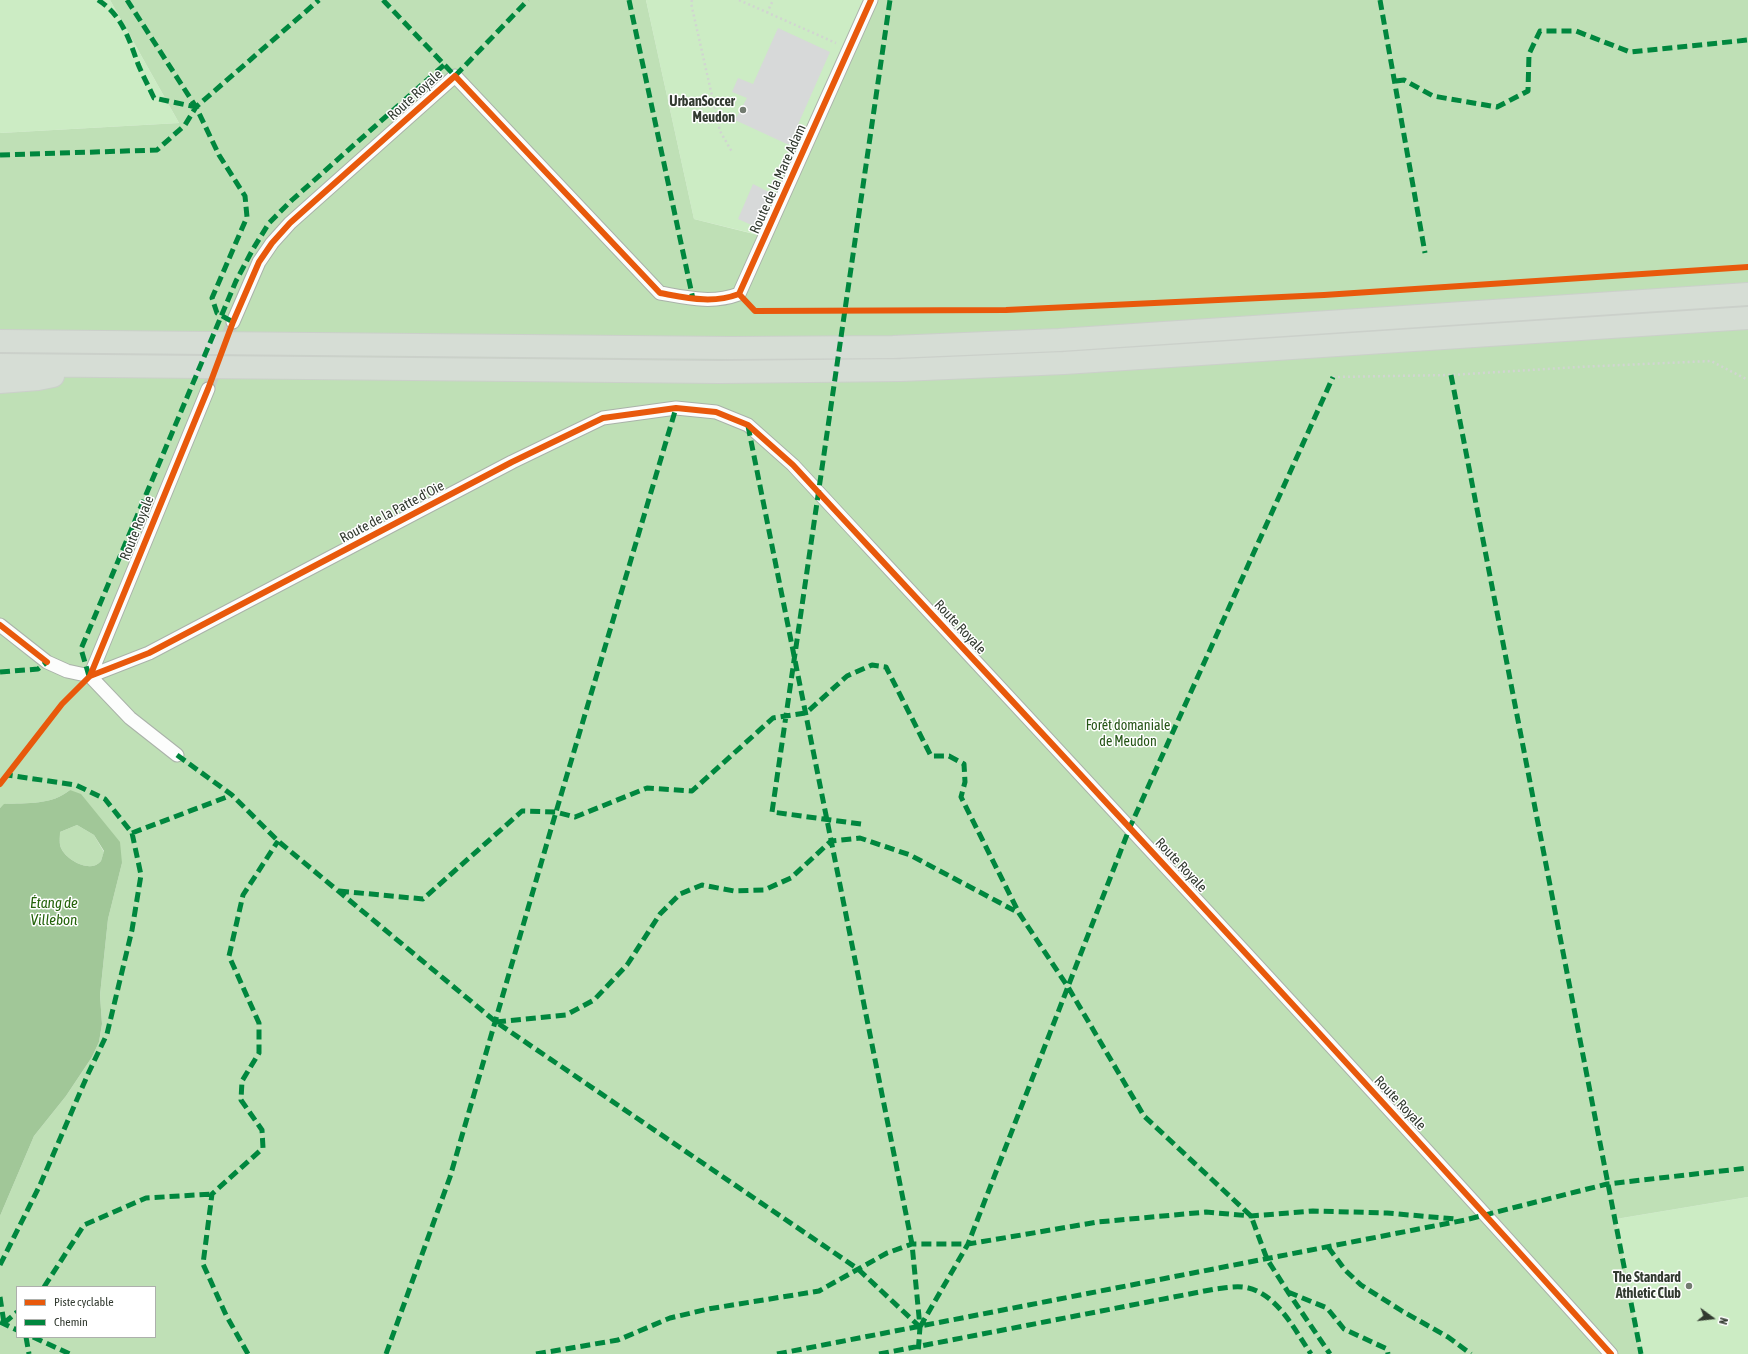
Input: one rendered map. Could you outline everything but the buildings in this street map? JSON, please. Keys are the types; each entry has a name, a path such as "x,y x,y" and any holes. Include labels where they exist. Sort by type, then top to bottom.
{"highway":[{"path":"0,341 726,348 893,347 1059,340 1748,294"},
{"path":"0,365 720,372 900,370 1064,364 1748,318"},
{"path":"0,382 38,379 99,366"}],"street":[{"name":"Route de la Mare Adam","path":"660,294 693,299 725,299 739,294 871,0"},
{"name":"Route Royale","path":"233,322 259,262 272,243 290,223 455,76 660,294"},
{"name":"Route Royale","path":"90,676 208,389"},
{"name":"Route de la Patte d'Oie","path":"90,676 149,653 512,462 603,418 676,408 716,412"},
{"name":"Route Royale","path":"716,412 748,424 793,465 1136,833 1612,1354"},
{"path":"0,626 47,662 66,671 90,676 130,718 176,755"}],"path":[{"path":"692,0 691,3 720,131 732,152"},
{"path":"739,0 849,49"},
{"path":"767,13 773,0"},
{"path":"1333,377 1451,376 1578,367 1711,361 1748,380"}],"shaded area":[{"path":"0,0 110,0 179,123 0,133"},
{"name":"UrbanSoccer Meudon","path":"646,0 864,0 759,235 694,219"},
{"name":"The Standard Athletic Club","path":"1748,1197 1748,1354 1642,1354 1616,1219"}],"green space":[{"name":"Forêt domaniale de Meudon","path":"110,0 646,0 694,219 758,235 864,0 1748,0 1748,1197 1616,1219 1642,1354 0,1354 0,1216 34,1136 66,1096 92,1057 99,1042 102,1024 100,995 108,919 122,863 70,790 63,795 47,801 5,804 0,808 0,133 179,123"},
{"path":"77,825 94,835 104,852 101,861 97,865 85,866 79,864 68,857 61,848 60,832"}],"water":[{"name":"Étang de Villebon","path":"70,790 81,794 120,842 122,863 108,919 100,995 102,1024 99,1042 92,1057 66,1096 34,1136 0,1216 0,808 4,804 47,801 63,795","holes":["77,825 94,835 104,851 101,861 97,865 85,866 73,861 64,853 60,846 60,832"]}],"tunnel":[{"path":"208,389 233,322"}],"marked path":[{"path":"98,0 113,13 124,28 154,98 196,107"},
{"path":"127,0 196,107 219,155 245,196 247,217 212,298 217,313 233,322"},
{"path":"0,155 157,150 185,125 196,107 319,0"},
{"path":"383,0 455,76 528,0"},
{"path":"629,0 693,299"},
{"path":"861,824 772,812 890,0"},
{"path":"1380,0 1425,253"},
{"path":"1396,81 1404,80 1433,96 1497,107 1528,91 1529,54 1540,31 1576,31 1630,52 1748,40"},
{"path":"89,676 81,649 236,281 253,249 269,223 292,200 444,65"},
{"path":"1451,375 1641,1354"},
{"path":"920,1327 968,1244 1130,827 1333,377"},
{"path":"386,1354 450,1177 556,812 676,408"},
{"path":"748,426 912,1244 920,1327 918,1354"},
{"path":"0,672 38,669 47,662"},
{"path":"339,891 423,899 522,811 556,812 575,817 647,788 692,791 773,718 806,713 847,676 872,665 886,667 931,756 949,756 964,764 965,782 961,797 1019,913 1068,987 1144,1116 1251,1216 1267,1259 1330,1354"},
{"path":"177,755 232,795 278,841 496,1022 858,1269 920,1327"},
{"path":"0,1265 40,1185 107,1034 132,930 141,875 132,833 105,799 76,785 7,775"},
{"path":"132,833 232,795"},
{"path":"496,1022 566,1015 594,1000 627,965 660,914 680,894 702,885 734,891 764,890 791,878 831,841 860,838 910,855 1019,913"},
{"path":"248,1354 226,1315 203,1264 212,1194 263,1148 262,1130 241,1100 242,1081 259,1053 259,1023 229,956 243,895 278,841"},
{"path":"777,1354 1465,1220 1607,1184 1748,1168"},
{"path":"45,1286 84,1225 146,1198 212,1194"},
{"path":"536,1354 618,1340 670,1318 708,1309 819,1291 887,1253 912,1244 968,1244 1098,1222 1206,1212 1251,1216 1313,1211 1387,1213 1455,1219"},
{"path":"1328,1247 1345,1270 1361,1285 1402,1311 1448,1337 1471,1354"},
{"path":"879,1354 1215,1289 1236,1287 1255,1290 1275,1303 1291,1323 1311,1354"},
{"path":"1288,1292 1327,1308 1344,1329 1387,1349 1388,1354"},
{"path":"0,1297 4,1323"},
{"path":"4,1323 16,1313"},
{"path":"0,1322 16,1330"},
{"path":"26,1338 29,1354"},
{"path":"35,1338 70,1354"}],"cycle path":[{"path":"90,676 208,389 233,322 259,262 272,243 290,223 455,76 660,293 680,297 719,299 739,294 871,0"},
{"path":"739,294 755,311 1006,310 1324,295 1748,267"},
{"path":"0,784 62,704 90,676 149,653 512,462 603,418 676,408 716,412 748,425 793,465 1306,1019 1611,1354"},
{"path":"0,625 47,662"}],"place":[{"name":"UrbanSoccer Meudon","path":"743,110"},
{"name":"The Standard Athletic Club","path":"1689,1286"}]}
